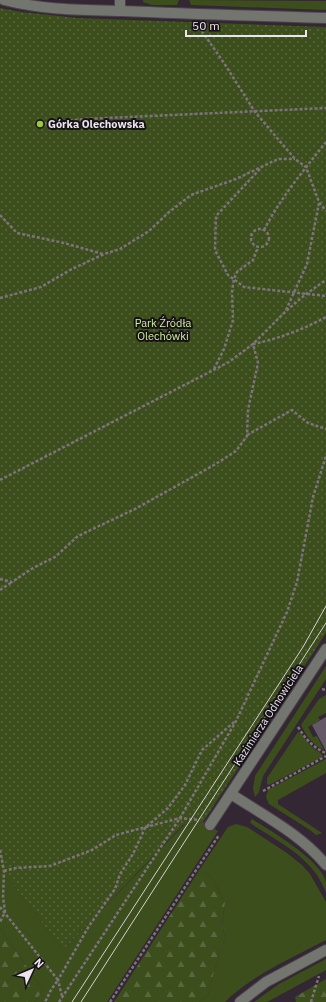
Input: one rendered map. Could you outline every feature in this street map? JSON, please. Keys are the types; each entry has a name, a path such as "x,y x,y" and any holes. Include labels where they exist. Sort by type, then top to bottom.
{"street":[{"path":"4,0 48,8 191,15 326,18"},
{"path":"120,0 120,11"},
{"name":"Kazimierza Odnowiciela","path":"210,825 326,649"},
{"path":"231,794 304,843 319,856 326,866"},
{"path":"240,1002 266,982 326,950"}],"path":[{"path":"191,15 255,112 295,159 306,167 319,202 326,211"},
{"path":"40,124 84,120 326,108"},
{"path":"264,230 284,196 326,142"},
{"path":"0,298 41,287 70,270 104,254 120,249 149,231 191,194 236,178 278,159 295,159"},
{"path":"261,167 216,216 215,250 228,275 244,287 326,296"},
{"path":"285,312 307,264 319,202"},
{"path":"0,215 18,233 104,254"},
{"path":"257,230 264,230 268,233 270,239 268,244 264,247 258,247 254,245 251,240 251,235 257,230"},
{"path":"214,370 224,349 233,320 232,291 234,279 237,272 253,260 258,247"},
{"path":"0,480 229,362 253,344 285,312 306,294 326,280"},
{"path":"253,344 269,341 326,317"},
{"path":"247,436 248,410 258,363 253,344"},
{"path":"0,590 33,568 55,557 78,536 135,509 214,465 236,451 247,436 292,410 308,423 326,429"},
{"path":"59,1002 180,818 236,721 287,612 297,582 313,497 326,456"},
{"path":"0,579 12,582"},
{"path":"45,1002 50,990 58,980 89,926 115,889 120,874 133,854 145,828 168,808 185,785 202,750 236,721"},
{"path":"298,726 311,744 318,750 326,753"},
{"path":"263,791 326,756"},
{"path":"4,871 16,868 50,866 92,850 116,835 180,818 205,822 221,832 110,1002"},
{"path":"0,850 4,871 3,897 5,912 0,922"},
{"path":"0,907 58,980 63,997"},
{"path":"311,1002 319,976"}],"green space":[{"path":"143,0 179,0 177,5 152,5 143,2"},
{"path":"189,0 326,1 326,10 191,5"},
{"name":"Park Źródła Olechówki","path":"0,8 21,12 77,18 326,27 326,633 203,822 183,825 63,950 12,883 0,871"},
{"path":"326,666 326,679 263,776 259,792 255,797 253,789 255,776"},
{"path":"326,695 326,713 318,717 320,720 308,727 313,737 317,736 324,750 311,740 301,725 319,699"},
{"path":"298,732 302,734 312,747 323,755 322,757 269,785 267,784 267,778"},
{"path":"326,759 326,773 278,800 278,804 322,833 316,835 269,804 266,797 268,790"},
{"path":"252,819 306,856 322,874 326,882 326,892 317,875 304,860 288,847 253,825 250,822"},
{"path":"203,822 218,831 107,1002 35,1002 43,990 0,928 0,871 12,883 63,950 184,825"},
{"path":"236,824 247,827 287,853 302,865 310,874 326,902 326,940 260,975 225,1002 199,1002 208,995 225,938 222,924 225,903 212,878 200,869 228,827"},
{"path":"200,869 212,878 225,903 222,924 225,938 208,995 199,1002 114,1002"},
{"path":"0,928 43,990 35,1002 0,1002"},
{"path":"326,959 326,970 267,1002 254,1002 279,984"},
{"path":"326,979 326,1002 296,1002 295,997"}],"building":[{"path":"326,717 326,751 312,725"}],"tram line":[{"path":"72,1002 303,647 326,606"},
{"path":"81,1002 326,623"}],"place":[{"name":"Górka Olechowska","path":"40,124"}]}
